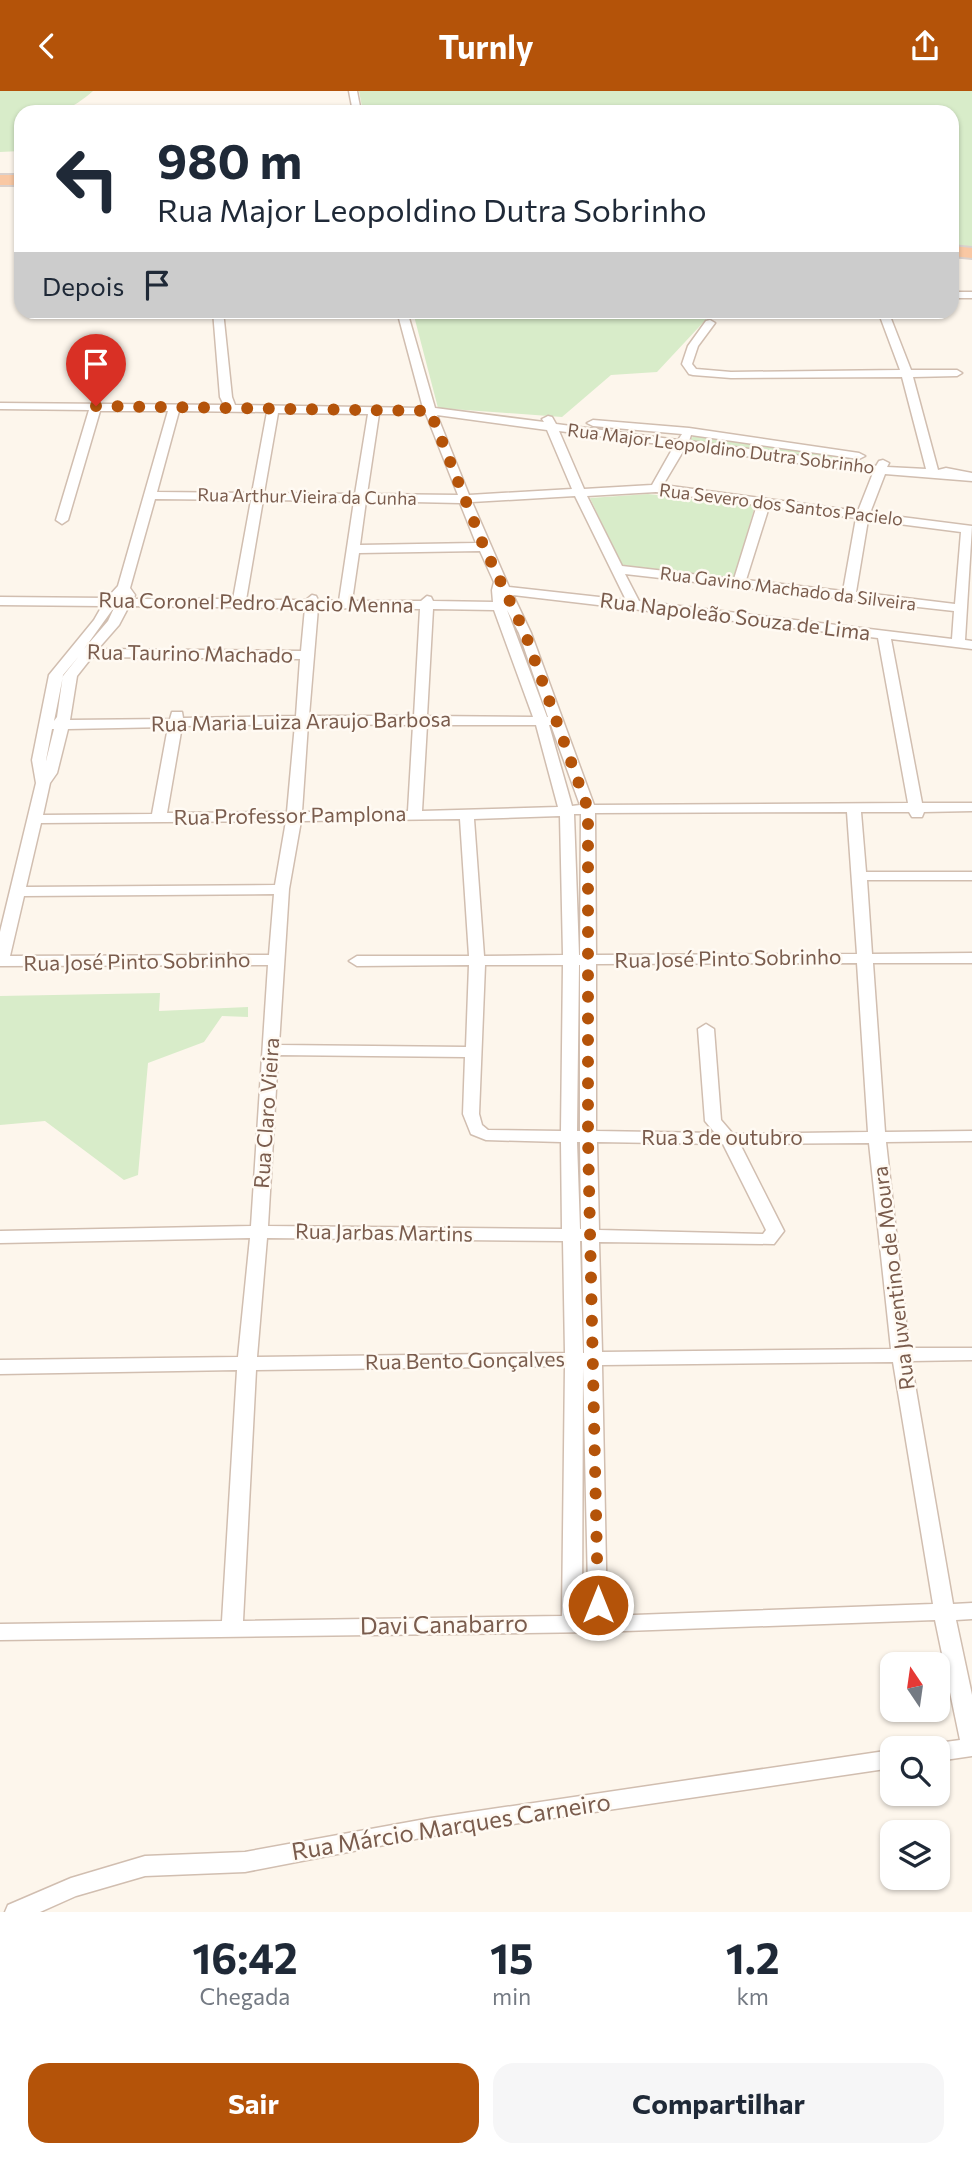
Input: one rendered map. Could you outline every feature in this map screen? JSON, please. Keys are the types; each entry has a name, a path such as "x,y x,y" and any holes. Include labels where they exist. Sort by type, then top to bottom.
{"street":[{"path":"959,295 970,295"},
{"path":"219,319 226,397 231,408"},
{"path":"404,319 430,411 504,597 548,717 576,776 588,813 588,1138 580,1235"},
{"path":"886,319 907,374 933,472"},
{"path":"710,323 692,346 687,364 693,372 731,375 957,373"},
{"name":"Rua Major Leopoldino Dutra Sobrinho","path":"0,406 430,411 550,423 689,431 883,465 972,477"},
{"path":"62,520 96,406"},
{"path":"175,407 121,596 107,621 81,653 70,675 55,721 50,773 43,783 17,892 282,889"},
{"path":"240,600 273,408"},
{"path":"345,602 374,409"},
{"path":"550,423 580,494 634,604"},
{"name":"Rua Major Leopoldino Dutra Sobrinho","path":"550,423 682,444 883,465"},
{"path":"656,488 689,431"},
{"path":"849,595 863,515 883,465"},
{"name":"Rua Severo dos Santos Pacielo","path":"464,499 656,488 970,529"},
{"name":"Rua Arthur Vieira da Cunha","path":"150,495 464,499"},
{"path":"739,582 764,503"},
{"path":"958,643 959,608 970,529"},
{"path":"354,549 484,547"},
{"name":"Rua Gavino Machado da Silveira","path":"616,569 959,608"},
{"name":"Rua Coronel Pedro Acacio Menna","path":"0,594 44,597"},
{"name":"Rua Coronel Pedro Acacio Menna","path":"0,601 44,597 121,596 427,603 504,597"},
{"name":"Rua Napoleão Souza de Lima","path":"504,597 634,604 972,645"},
{"name":"Rua Claro Vieira","path":"233,1628 247,1365 259,1232 276,960 282,889 294,817 312,602"},
{"path":"415,815 427,603"},
{"path":"884,635 917,811"},
{"name":"Rua Taurino Machado","path":"81,653 307,655"},
{"path":"548,717 558,777 568,813 571,961 569,1138 580,1235 582,1358 598,1586 597,1623"},
{"name":"Rua Maria Luiza Araujo Barbosa","path":"55,721 548,717"},
{"path":"159,817 176,719"},
{"path":"558,777 576,776"},
{"name":"Rua Professor Pamplona","path":"36,819 972,810"},
{"name":"Rua Juventino de Moura","path":"854,811 877,1136 901,1356 944,1612 972,1746"},
{"path":"272,1050 472,1052 477,962 467,815"},
{"path":"569,853 589,853"},
{"path":"859,876 972,876"},
{"name":"Rua José Pinto Sobrinho","path":"17,892 2,956 4,961 276,960"},
{"name":"Rua José Pinto Sobrinho","path":"357,961 972,958"},
{"path":"706,1029 711,1112 718,1128 729,1139"},
{"path":"570,1043 588,1043"},
{"name":"Rua 3 de outubro","path":"472,1052 471,1114 474,1128 486,1135 729,1139 972,1136"},
{"name":"Rua Jarbas Martins","path":"0,1237 259,1232 768,1240 775,1231 729,1139"},
{"name":"Rua Bento Gonçalves","path":"0,1367 972,1355"},
{"path":"572,1623 582,1358"},
{"name":"Davi Canabarro","path":"0,1632 597,1623 972,1611"},
{"path":"950,1750 972,1746"},
{"name":"Rua Márcio Marques Carneiro","path":"16,1912 71,1888 145,1866 245,1862 431,1828 880,1761"}],"green space":[{"path":"0,91 93,91 73,105 14,105 14,151 0,152"},
{"path":"359,91 972,91 972,251 959,249 959,105 362,105"},
{"path":"415,319 706,319 657,372 611,375 562,417 438,408"},
{"path":"694,436 780,447 876,464 689,440"},
{"path":"648,494 755,506 734,578 621,565 590,498"},
{"path":"160,993 159,1011 248,1007 248,1017 222,1016 204,1042 148,1063 138,1175 124,1180 45,1121 0,1125 0,996"}],"route":[{"path":"96,406 430,411 484,547 525,633 589,817 588,1138 598,1605"}]}
